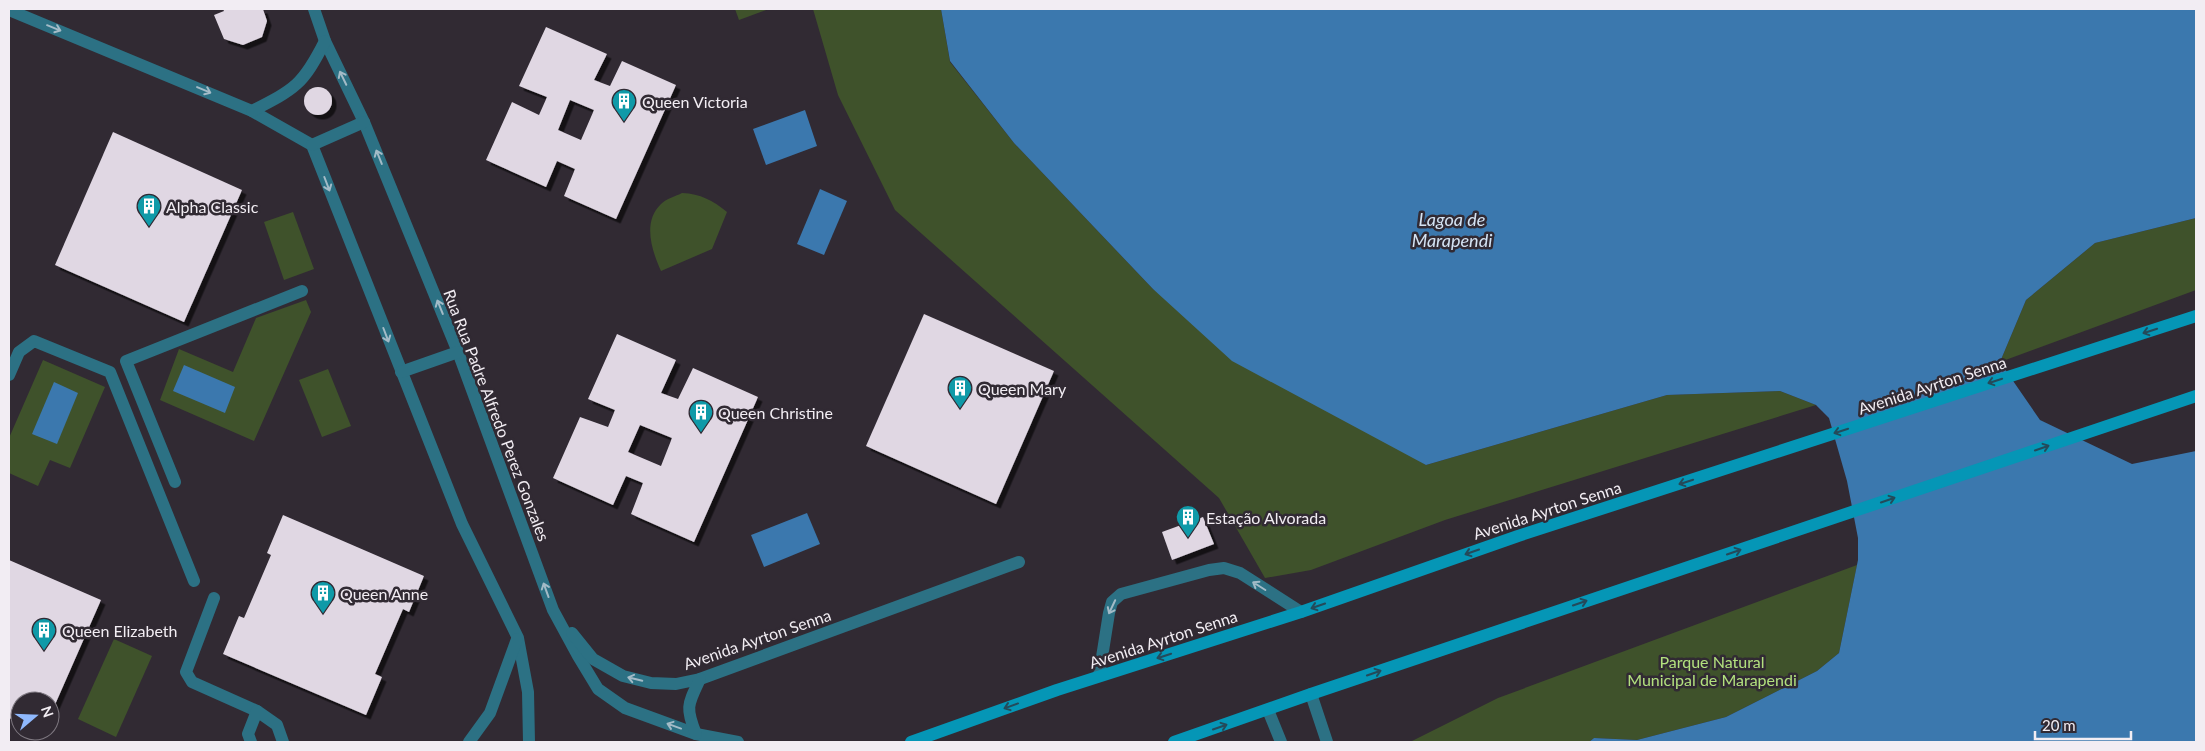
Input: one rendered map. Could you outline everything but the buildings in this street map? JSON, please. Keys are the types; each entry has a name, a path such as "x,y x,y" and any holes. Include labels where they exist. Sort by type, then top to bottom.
{"main road":[{"name":"Avenida Ayrton Senna","path":"910,742 1099,676 1301,612 1518,536 2196,316"},
{"path":"1178,742 1311,694 2196,396"}],"street":[{"name":"Rua Rua Padre Alfredo Perez Gonzales","path":"314,9 325,41 364,122 458,352 553,610 598,689 625,708 696,734 738,742"},
{"path":"9,10 113,51 252,111 312,145 462,524 518,638 528,692 529,742"},
{"path":"252,111 295,87 307,74 325,41"},
{"path":"312,145 364,122"},
{"path":"175,482 126,361 302,292"},
{"path":"9,375 19,352 34,340 110,372 194,581"},
{"path":"401,372 458,352"},
{"name":"Avenida Ayrton Senna","path":"553,610 593,659 623,676 652,683 676,684 700,679 1019,562"},
{"path":"1099,676 1108,613 1112,602 1121,594 1209,570 1224,568 1240,573 1301,612"},
{"path":"214,598 186,672 192,682 257,712 277,725 283,742"},
{"path":"469,742 490,713 518,638"},
{"path":"696,734 688,714 690,700 700,679"},
{"path":"1311,694 1327,742"},
{"path":"1268,710 1281,742"},
{"path":"251,742 248,734 257,712"}],"green space":[{"path":"735,9 769,9 739,20"},
{"path":"813,9 941,9 950,62 1014,143 1153,289 1426,465 1667,395 1780,391 1816,405 1445,520 1311,570 1265,578 1219,498 895,210 838,95"},
{"path":"682,193 706,198 727,212 712,249 661,271 652,246 650,228 652,219 655,211 661,204"},
{"path":"293,212 314,269 284,280 264,222"},
{"path":"2196,218 2196,290 2000,362 2026,300 2095,243"},
{"path":"306,300 311,312 254,441 160,400 179,349 233,372 256,318"},
{"path":"43,360 105,387 70,468 50,460 38,486 9,473 9,438"},
{"path":"328,369 351,426 322,437 299,380"},
{"name":"Parque Natural Municipal de Marapendi","path":"1857,565 1839,653 1817,671 1726,717 1637,740 1594,738 1589,742 1410,742 1498,698"},
{"path":"114,639 152,656 116,737 78,719"}],"water":[{"name":"Lagoa de Marapendi","path":"941,9 2196,9 2196,218 2095,243 2026,300 2000,362 2040,420 2132,464 2196,451 2196,742 1589,742 1594,738 1637,740 1726,717 1817,671 1839,653 1858,560 1858,538 1847,481 1829,418 1816,405 1780,391 1667,395 1426,465 1232,361 1153,289 1014,143 950,61"},
{"path":"805,110 817,146 766,165 753,129"},
{"path":"820,189 847,201 824,255 797,244"},
{"path":"184,365 235,387 225,413 173,391"},
{"path":"54,382 78,393 57,444 32,434"},
{"path":"807,513 820,544 764,567 751,535"}],"place":[{"name":"Queen Victoria","path":"624,122"},
{"name":"Alpha Classic","path":"149,227"},
{"name":"Queen Mary","path":"960,409"},
{"name":"Queen Christine","path":"701,433"},
{"name":"Estação Alvorada","path":"1188,538"},
{"name":"Queen Anne","path":"323,614"},
{"name":"Queen Elizabeth","path":"44,651"}]}
